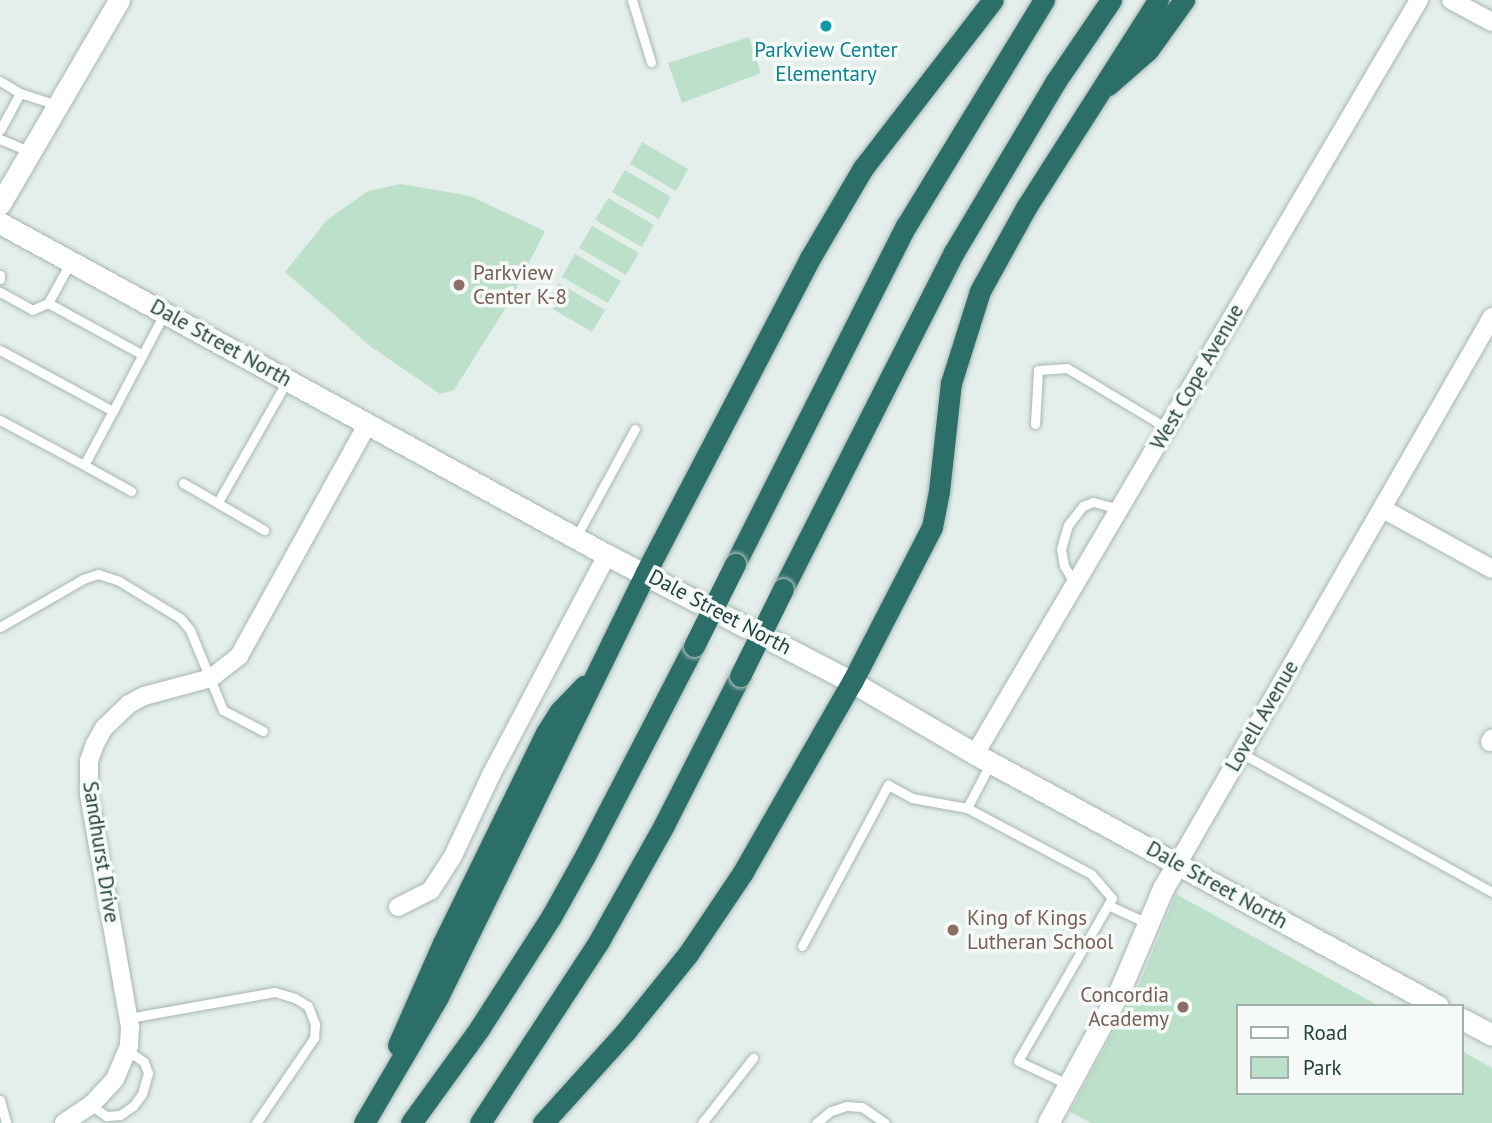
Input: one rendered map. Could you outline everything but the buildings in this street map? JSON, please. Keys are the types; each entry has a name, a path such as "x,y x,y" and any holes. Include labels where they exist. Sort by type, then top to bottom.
{"highway":[{"path":"366,1119 443,943 546,733 560,711 596,676 646,572 810,258 863,168 993,0"},
{"path":"411,1123 486,1018 551,916 591,845 694,646 906,226 975,108 1044,0"},
{"path":"480,1123 599,941 664,825 923,310 968,228 1056,81 1111,0"},
{"path":"543,1123 626,1031 688,954 743,872 852,682 932,527 939,491 951,383 980,290 1095,94 1158,0"},
{"path":"1095,94 1149,50 1184,0"}],"main road":[{"path":"0,204 119,0"},
{"name":"Dale Street North","path":"0,223 607,555 646,572 852,682 983,758 1434,1004"},
{"name":"Lovell Avenue","path":"1048,1123 1120,990 1148,923 1178,863"},
{"path":"1464,1020 1492,1035"}],"street":[{"name":"West Cope Avenue","path":"983,758 1075,584 1419,0"},
{"path":"1451,0 1492,22"},
{"name":"Lovell Avenue","path":"1178,863 1492,317"},
{"name":"Sandhurst Drive","path":"64,1123 91,1105 115,1079 127,1049 129,1018 89,795 89,761 104,728 129,704 144,696 211,678 226,668 248,642 368,423"},
{"path":"1382,509 1492,569"},
{"path":"398,907 431,890 452,858 492,773 607,555"}],"lane":[{"path":"632,0 652,62"},
{"path":"0,81 20,93 57,106"},
{"path":"0,130 20,93"},
{"path":"0,139 30,152"},
{"path":"0,292 32,310 48,303 71,261"},
{"path":"48,303 143,355"},
{"path":"84,465 165,313"},
{"path":"0,350 113,411"},
{"path":"1035,424 1038,370 1067,368 1167,428"},
{"path":"218,502 287,379"},
{"path":"0,420 131,491"},
{"path":"576,537 635,429"},
{"path":"183,483 264,530"},
{"path":"1075,584 1064,566 1061,549 1068,525 1083,506 1093,502 1120,509"},
{"path":"0,627 83,579 98,574 119,581 180,618 190,630 223,710 262,731"},
{"path":"1241,753 1492,892"},
{"path":"967,808 983,758"},
{"path":"802,946 888,785 912,798 967,808 1091,874 1112,898 1018,1061 1069,1085"},
{"path":"1108,905 1148,923"},
{"path":"129,1018 275,992 295,998 308,1006 315,1024 314,1038 256,1123"},
{"path":"91,1105 106,1116 120,1115 133,1106 142,1094 148,1073 144,1062 127,1049"},
{"path":"702,1123 753,1058"},
{"path":"0,1100 6,1123"},
{"path":"816,1123 831,1111 846,1106 862,1107 885,1123"}],"green space":[{"path":"749,37 761,73 682,103 668,63"},
{"path":"642,142 688,169 676,191 630,164"},
{"path":"625,170 671,197 659,219 612,192"},
{"path":"401,184 470,196 545,231 508,304 454,390 440,394 370,346 285,272 327,220 368,191"},
{"path":"608,198 654,225 642,247 595,220"},
{"path":"592,226 639,253 626,275 579,248"},
{"path":"575,254 621,281 608,303 562,277"},
{"path":"559,283 605,310 592,332 546,305"},
{"name":"Concordia Academy","path":"1176,894 1375,1004 1236,1004 1236,1095 1464,1095 1464,1052 1492,1068 1492,1123 1091,1123 1070,1112 1140,982"}],"place":[{"name":"Parkview Center Elementary","path":"826,26"},
{"name":"Parkview Center K-8","path":"459,285"},
{"name":"King of Kings Lutheran School","path":"953,930"},
{"name":"Concordia Academy","path":"1183,1007"}]}
